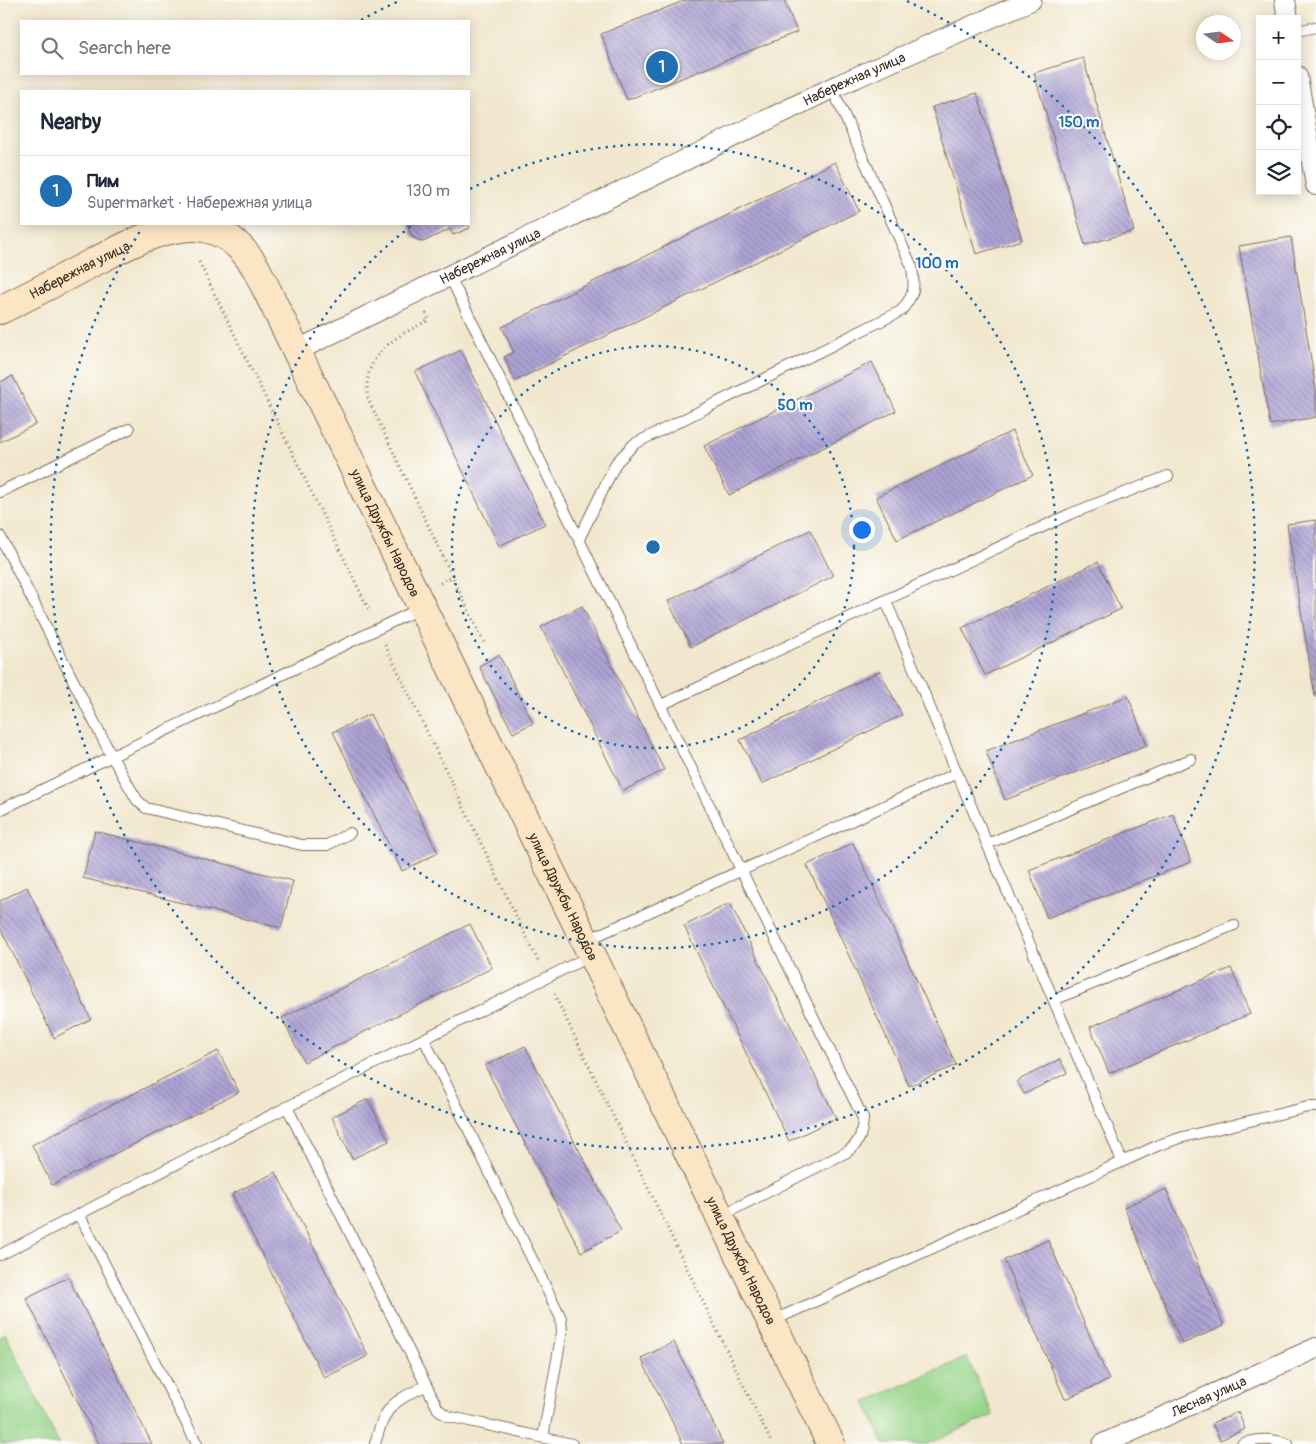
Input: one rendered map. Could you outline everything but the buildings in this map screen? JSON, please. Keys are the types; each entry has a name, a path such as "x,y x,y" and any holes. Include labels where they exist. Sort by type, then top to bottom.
{"main road":[{"name":"Набережная улица","path":"0,310 140,239 168,230 188,227 210,229 230,237 246,252 296,351"},
{"name":"улица Дружбы Народов","path":"296,351 831,1444"}],"street":[{"name":"Набережная улица","path":"296,351 832,88 1031,0"},
{"path":"1285,0 1287,15"},
{"path":"1301,99 1316,185"},
{"name":"Лесная улица","path":"1110,1443 1316,1348"}],"lane":[{"path":"1301,30 1316,28"},
{"path":"579,539 616,463 634,444 901,311 910,300 915,286 912,267 832,88"},
{"path":"449,275 863,1118 862,1132 857,1145 847,1152 719,1216"},
{"path":"0,492 129,429"},
{"path":"661,705 1070,514 1168,476"},
{"path":"0,536 111,755 137,800 146,808 302,845 328,845 350,833"},
{"path":"886,601 1122,1161"},
{"path":"0,810 422,607"},
{"path":"987,844 1191,759"},
{"path":"0,1255 287,1107 546,978 588,949 741,870 957,773"},
{"path":"1054,1000 1234,924"},
{"path":"424,1039 561,1318 562,1332 543,1437"},
{"path":"287,1107 438,1409 447,1416 572,1444"},
{"path":"771,1322 1122,1161 1183,1137 1308,1107 1316,1107"},
{"path":"79,1214 198,1444"},
{"path":"375,1444 381,1421 388,1409 396,1401 425,1386"},
{"path":"1242,1444 1262,1439 1288,1444"}],"path":[{"path":"199,262 772,1444"},
{"path":"429,320 395,337 377,356 370,374 367,390 368,399 484,643"}],"green space":[{"path":"5,1333 59,1444 0,1444 0,1336"},
{"path":"967,1357 993,1415 928,1444 884,1444 865,1402"}],"place":[{"name":"Пим","path":"662,67"}]}
